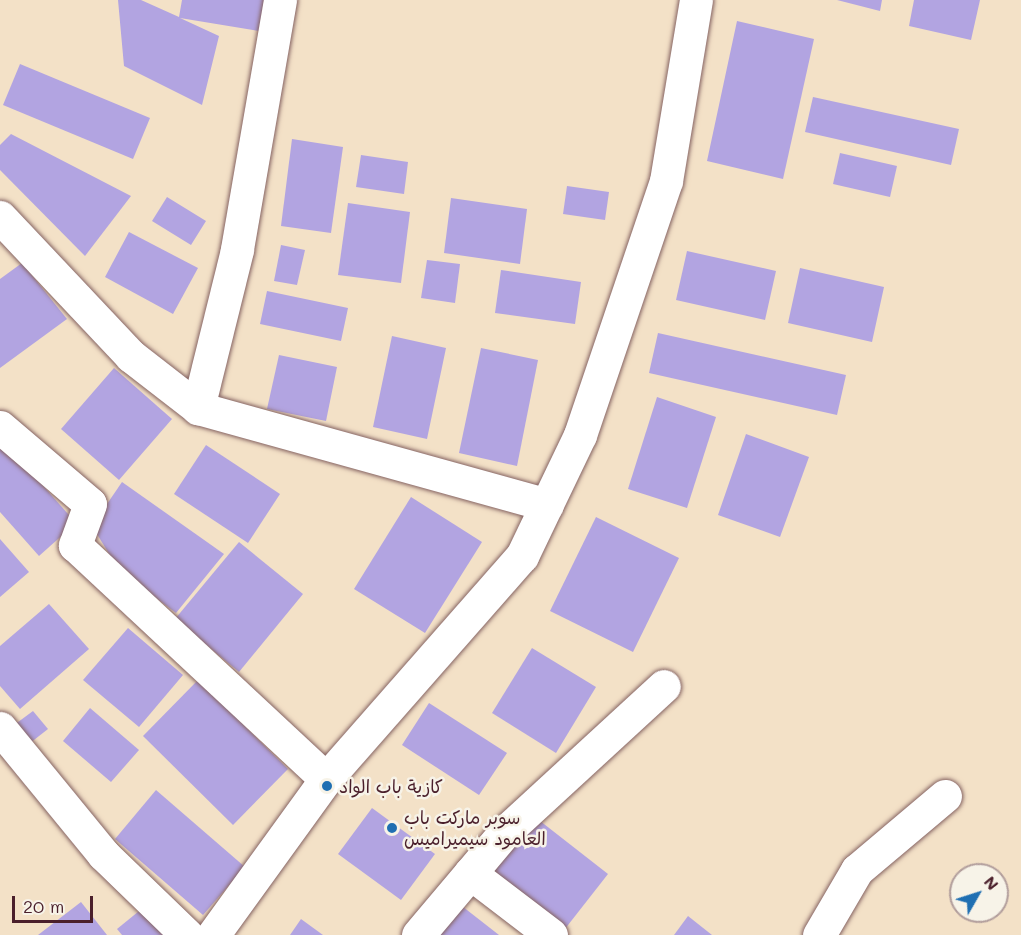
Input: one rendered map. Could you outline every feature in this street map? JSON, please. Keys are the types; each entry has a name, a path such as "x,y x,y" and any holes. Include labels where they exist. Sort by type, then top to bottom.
{"street":[{"path":"198,408 237,250 280,0"},
{"path":"213,935 326,779 522,556 580,435 666,181 696,0"},
{"path":"0,218 131,356 198,408 547,505"},
{"path":"0,427 90,504 75,545 326,779"},
{"path":"418,935 504,833 664,686"},
{"path":"0,728 103,854 187,935"},
{"path":"819,935 857,870 945,796"},
{"path":"470,873 551,935"}],"building":[{"path":"118,0 141,0 179,17 182,0 264,0 259,31 180,18 219,36 202,105 124,66"},
{"path":"837,0 882,0 880,11"},
{"path":"914,0 980,0 971,40 909,26"},
{"path":"737,21 814,39 783,179 707,161"},
{"path":"20,64 150,118 133,159 3,105"},
{"path":"813,97 959,129 951,165 805,132"},
{"path":"11,134 131,196 85,256 0,170 0,145"},
{"path":"292,139 343,147 331,233 281,226"},
{"path":"840,153 897,166 890,197 833,184"},
{"path":"361,155 408,162 404,194 356,187"},
{"path":"567,186 609,192 605,220 563,214"},
{"path":"167,197 206,221 191,245 152,221"},
{"path":"451,198 527,209 520,264 444,253"},
{"path":"348,203 410,212 401,283 338,275"},
{"path":"129,232 198,268 173,314 105,277"},
{"path":"281,245 305,250 297,285 274,281"},
{"path":"687,251 776,271 765,320 676,300"},
{"path":"427,260 460,264 455,303 421,298"},
{"path":"22,263 67,319 0,368 0,279"},
{"path":"800,268 884,287 872,342 788,323"},
{"path":"501,270 581,282 575,324 495,313"},
{"path":"267,291 348,308 341,341 260,324"},
{"path":"658,333 846,375 837,415 649,373"},
{"path":"392,336 446,348 427,439 373,427"},
{"path":"481,348 538,360 517,466 459,453"},
{"path":"279,355 337,367 326,421 267,409"},
{"path":"114,368 172,419 119,480 61,429"},
{"path":"657,397 716,417 687,508 628,489"},
{"path":"746,434 809,457 780,537 718,515"},
{"path":"0,437 76,523 39,556 0,512"},
{"path":"206,445 280,494 248,543 174,494"},
{"path":"122,482 224,554 176,613 119,570 92,526"},
{"path":"411,497 482,542 425,633 354,589"},
{"path":"596,517 679,558 633,652 550,611"},
{"path":"0,539 29,572 0,597"},
{"path":"239,542 303,594 239,672 175,619"},
{"path":"49,604 89,649 20,709 0,686 0,646"},
{"path":"128,628 183,675 139,727 83,680"},
{"path":"532,648 596,687 556,753 492,713"},
{"path":"198,680 288,769 233,825 143,736"},
{"path":"429,703 507,753 479,795 402,745"},
{"path":"90,708 139,750 111,782 63,741"},
{"path":"33,711 48,729 25,747 10,728"},
{"path":"156,790 245,867 203,915 115,839"},
{"path":"372,808 435,854 401,900 338,854"},
{"path":"535,817 608,874 561,934 488,877"},
{"path":"81,902 107,935 38,935"},
{"path":"458,903 499,935 432,935"},
{"path":"144,907 169,935 122,935 117,929"},
{"path":"688,916 712,935 674,935"},
{"path":"301,919 323,935 290,935"}],"place":[{"name":"كازية باب الواد","path":"327,786"},
{"name":"سوبر ماركت باب العامود سيميراميس","path":"392,828"}]}
